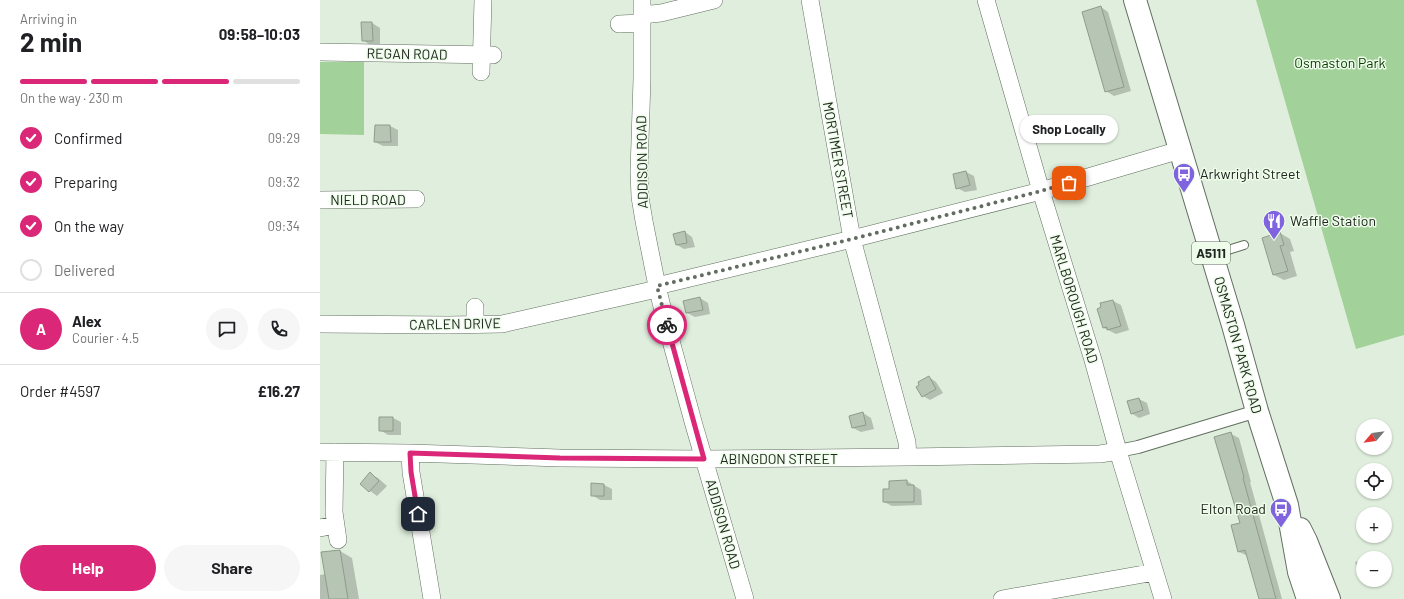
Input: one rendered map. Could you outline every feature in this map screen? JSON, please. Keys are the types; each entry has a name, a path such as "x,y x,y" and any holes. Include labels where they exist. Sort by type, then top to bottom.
{"highway":[{"name":"OSMASTON PARK ROAD","path":"1135,0 1212,255 1257,412 1287,505 1299,572 1308,599"},
{"name":"OSMASTON PARK ROAD","path":"1287,505 1306,541 1329,599"}],"street":[{"path":"482,72 488,55 483,0"},
{"path":"619,24 642,13 661,13 714,0"},
{"name":"MORTIMER STREET","path":"810,0 852,239 907,442 908,457"},
{"name":"MARLBOROUGH ROAD","path":"986,0 1041,191 1093,360 1118,451 1163,599"},
{"name":"ADDISON ROAD","path":"642,13 642,79 639,171 640,197 644,221 657,287 704,459 745,599"},
{"name":"REGAN ROAD","path":"320,52 488,55"},
{"path":"657,287 1041,191 1180,150"},
{"name":"NIELD ROAD","path":"320,200 416,199"},
{"name":"CARLEN DRIVE","path":"320,324 502,324 657,287"},
{"path":"475,307 475,324"},
{"path":"1118,451 1138,447 1257,412"},
{"name":"ABINGDON STREET","path":"328,452 560,458 704,459 1100,454 1118,451"},
{"path":"328,452 334,512 332,531"},
{"path":"410,453 411,472 432,599"},
{"path":"1002,599 1155,572"}],"lane":[{"path":"1212,255 1244,245"}],"green space":[{"name":"Osmaston Park","path":"1256,0 1404,0 1404,335 1356,349"},
{"path":"320,62 364,62 364,135 320,134"}],"building":[{"path":"1101,6 1124,87 1105,92 1082,12"},
{"path":"361,22 372,22 373,41 362,41"},
{"path":"375,125 390,125 391,142 374,142"},
{"path":"966,171 970,185 956,189 953,174"},
{"path":"685,231 687,243 676,245 673,234"},
{"path":"1280,232 1284,245 1280,246 1288,271 1273,275 1262,238"},
{"path":"700,297 703,310 686,313 683,301"},
{"path":"1113,300 1121,326 1107,330 1107,327 1103,328 1097,309 1101,307 1100,303"},
{"path":"929,376 936,389 922,397 916,387 919,385 918,382"},
{"path":"1139,398 1143,410 1131,414 1127,401"},
{"path":"863,412 866,425 852,428 849,416"},
{"path":"379,417 393,417 393,431 379,431"},
{"path":"1231,432 1276,599 1259,599 1245,550 1238,552 1231,525 1240,523 1214,437"},
{"path":"370,472 379,481 369,492 360,484"},
{"path":"907,480 907,485 914,485 914,502 883,502 883,489 889,489 889,481"},
{"path":"591,483 604,484 604,496 591,496"},
{"path":"340,550 348,599 329,599 321,552"}],"way so far":[{"path":"667,325 657,286 852,239 1069,183"}],"place":[{"name":"Shop Locally","path":"1069,183"},
{"name":"Arkwright Street","path":"1184,194"},
{"name":"Waffle Station","path":"1274,240"},
{"name":"Elton Road","path":"1281,528"}],"route":[{"path":"418,514 411,472 410,453 560,458 704,459 667,325"}]}
